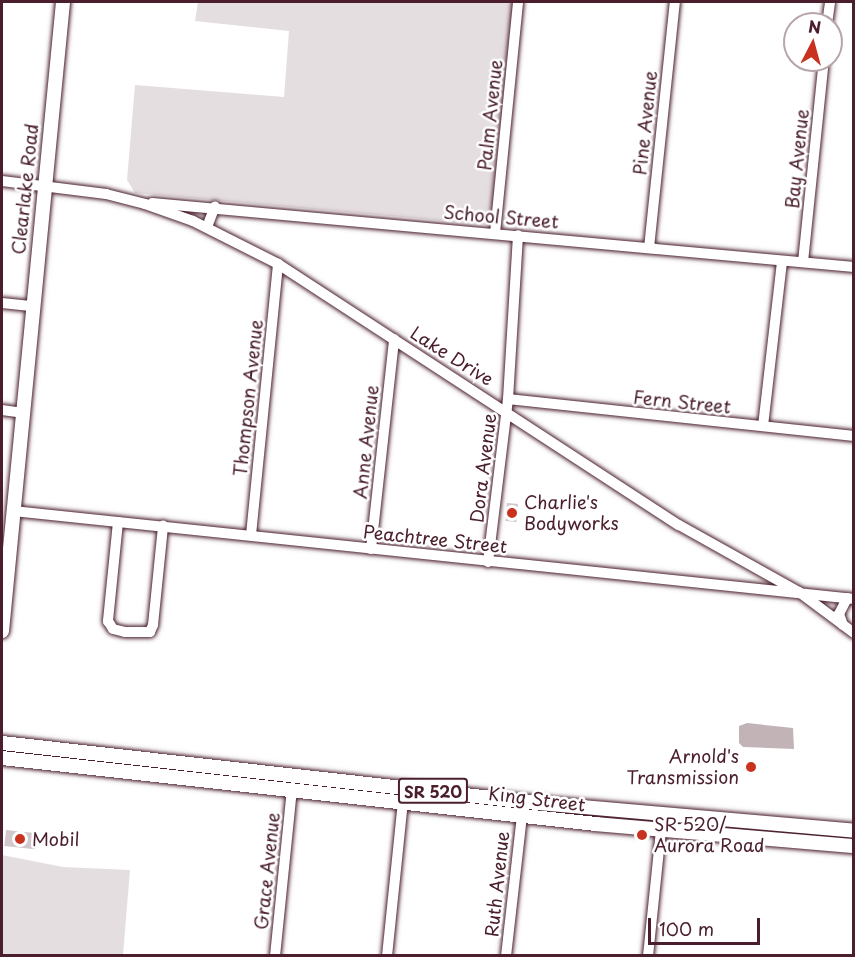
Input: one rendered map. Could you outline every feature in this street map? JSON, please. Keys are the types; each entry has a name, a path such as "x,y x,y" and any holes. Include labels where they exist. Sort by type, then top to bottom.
{"main road":[{"name":"Clearlake Road","path":"2,631 43,185 63,2"},
{"name":"King Street","path":"2,743 403,795 522,816 854,846"},
{"name":"King Street","path":"2,758 268,788 535,802 854,831"},
{"path":"268,788 276,781 403,795"},
{"path":"661,830 672,822 727,820"},
{"path":"749,835 757,829 801,834 820,827"}],"street":[{"name":"Palm Avenue","path":"495,233 518,2"},
{"name":"Pine Avenue","path":"649,248 675,2"},
{"name":"Bay Avenue","path":"803,262 823,72"},
{"name":"Lake Drive","path":"2,181 43,185 145,204 207,227 279,264 394,339 507,404 519,418 680,525 799,592 854,633"},
{"name":"School Street","path":"145,204 215,206 782,262 854,267"},
{"path":"207,227 215,206"},
{"name":"Dora Avenue","path":"488,562 507,404 518,235"},
{"path":"763,426 782,262"},
{"name":"Thompson Avenue","path":"251,535 279,264"},
{"path":"2,303 33,306"},
{"name":"Anne Avenue","path":"371,549 394,339"},
{"path":"519,418 520,402"},
{"name":"Fern Street","path":"507,404 520,402 854,436"},
{"path":"2,410 23,413"},
{"name":"Peachtree Street","path":"13,511 850,598"},
{"path":"118,522 108,621 113,629 125,632 150,632 153,626 163,526"},
{"path":"756,588 764,581 763,572"},
{"path":"843,625 838,614 850,598"},
{"name":"Grace Avenue","path":"275,956 292,790"},
{"path":"387,956 403,795"},
{"name":"Ruth Avenue","path":"506,956 522,816"},
{"path":"648,956 661,830"}],"shaded area":[{"path":"198,2 514,2 492,225 135,193 127,180 135,85 284,97 289,31 195,21"},
{"path":"747,723 793,728 794,749 743,747 739,743 739,726"},
{"path":"2,855 63,867 130,870 123,955 2,955"}],"building":[{"name":"Charlie's Bodyworks","path":"507,503 518,504 516,522 505,521"},
{"name":"Mobil","path":"6,830 37,833 35,849 4,846"}],"place":[{"name":"Charlie's Bodyworks","path":"512,513"},
{"name":"Arnold's Transmission","path":"751,767"},
{"name":"SR 520/ Aurora Road","path":"642,835"},
{"name":"Mobil","path":"20,839"}]}
